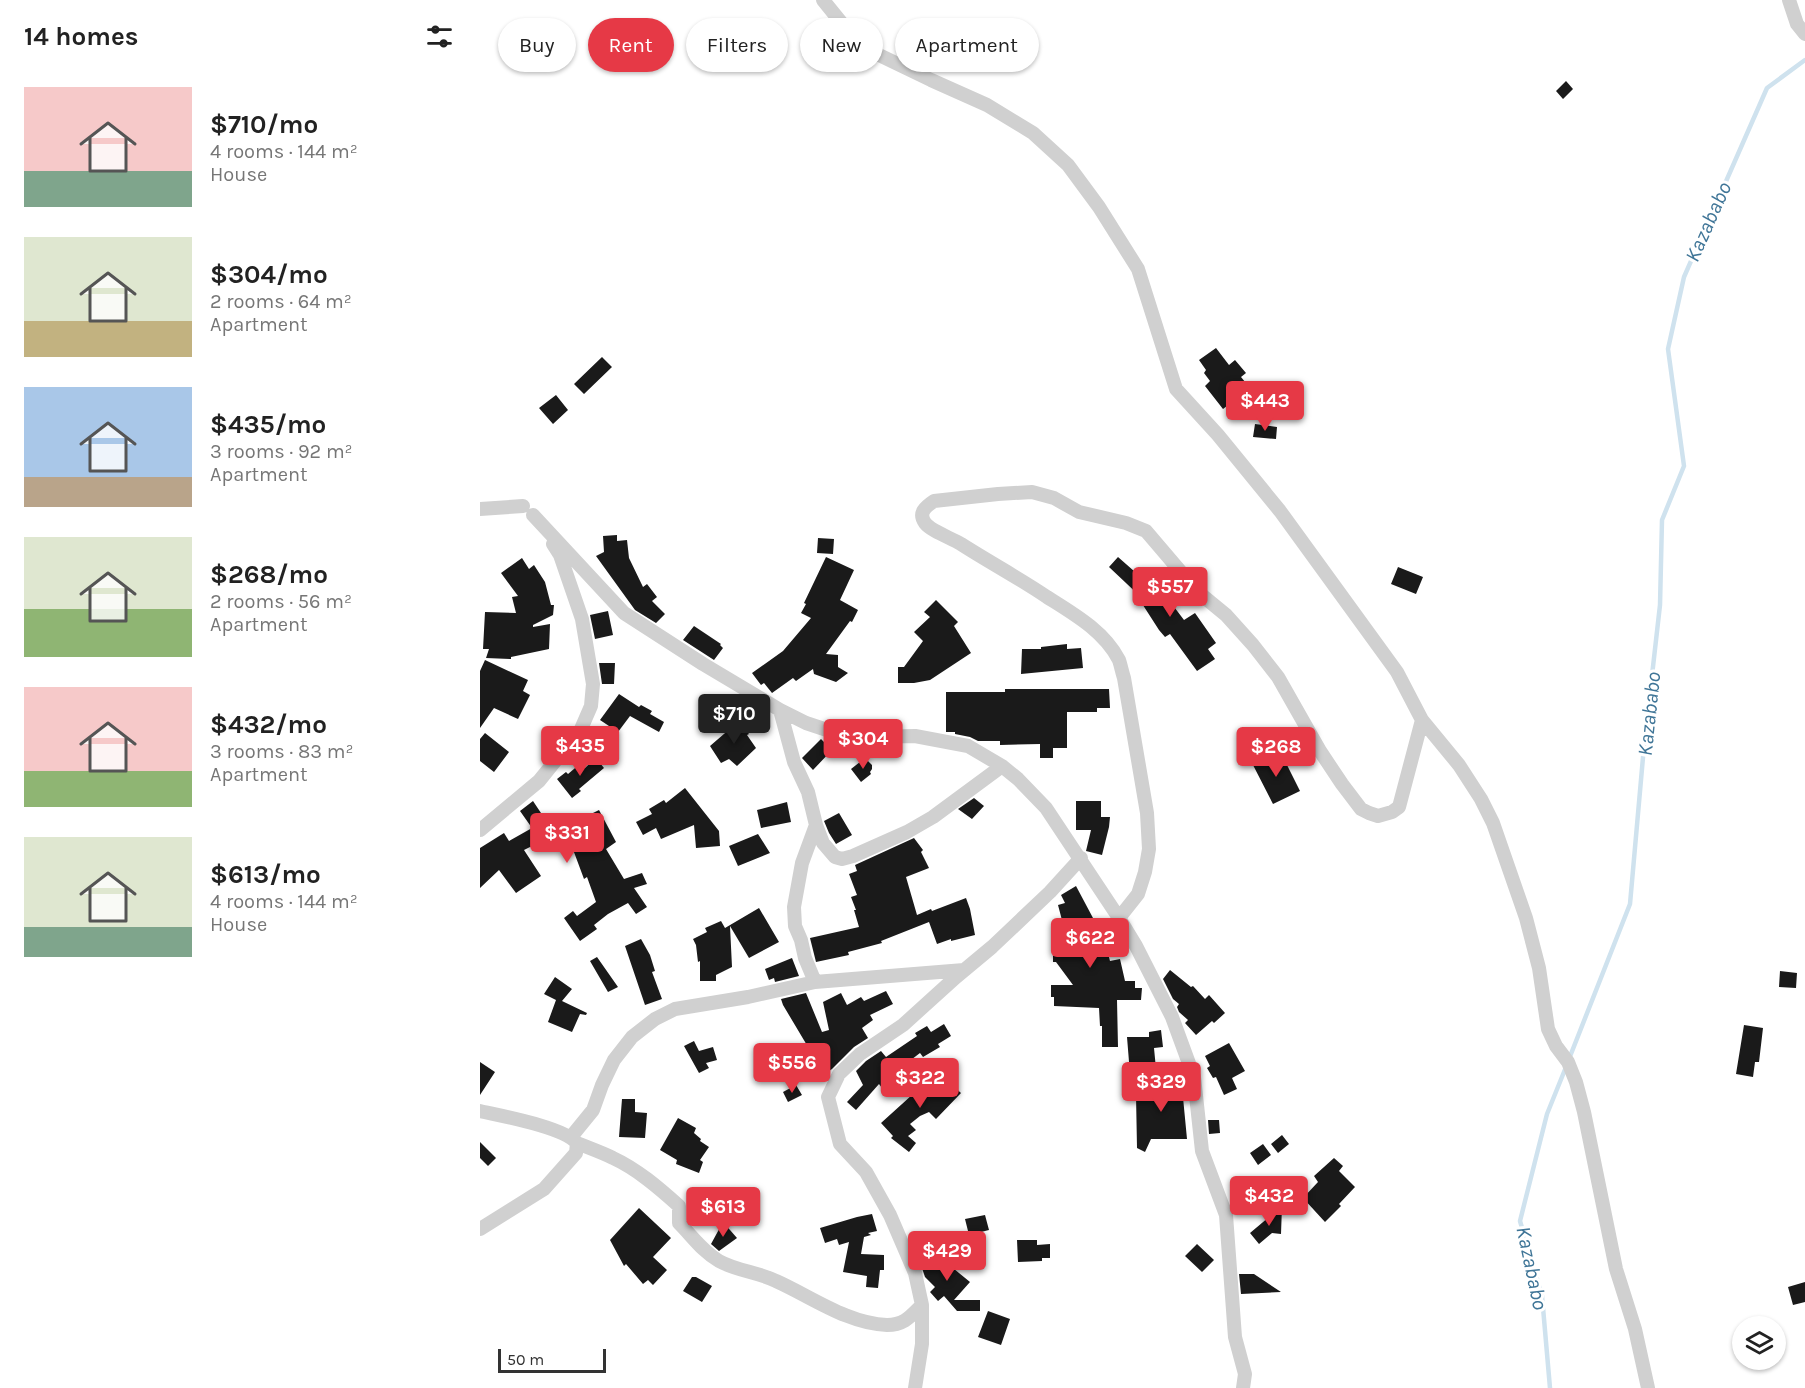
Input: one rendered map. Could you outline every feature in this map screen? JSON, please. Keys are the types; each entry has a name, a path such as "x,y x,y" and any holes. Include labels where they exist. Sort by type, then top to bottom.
{"street":[{"path":"823,0 844,26 877,54 987,105 1033,133 1068,165 1099,207 1138,269 1176,389 1218,435 1280,511 1397,672 1422,720 1460,765 1481,799 1493,823 1512,876 1539,968 1548,1029 1556,1046 1568,1062 1576,1082 1616,1269 1635,1329 1648,1388"},
{"path":"1789,0 1797,24 1805,34"},
{"path":"1119,918 1138,894 1149,849 1147,813 1124,678 1119,661 1106,642 1085,621 1021,580 931,528 924,522 922,516 922,511 926,506 934,501 1032,492 1054,498 1079,512 1126,523 1146,531 1198,592 1226,615 1253,645 1278,677 1320,751 1342,784 1361,809 1369,813 1378,816 1392,812 1399,807 1422,720"},
{"path":"480,509 523,506"},
{"path":"480,830 539,781 581,729 591,706 593,684 582,619 560,555 533,515 624,613 780,710 806,723 836,733 869,737 915,736 968,746 1002,766 1046,808 1081,858 1119,918 1172,1017 1194,1077 1202,1151 1226,1215 1235,1337 1245,1374 1243,1388"},
{"path":"780,710 794,762 808,792 823,843 835,856 842,859 906,832 933,817 1002,766"},
{"path":"815,982 795,926 794,907 802,863 816,825"},
{"path":"915,1388 922,1344 922,1305 915,1273 890,1215 866,1172 840,1144 828,1097 839,1074 846,1067 860,1054 903,1025 992,947 1050,892 1081,858"},
{"path":"480,1229 544,1189 576,1153 574,1140 593,1110 614,1060 632,1037 655,1019 675,1009 748,997 815,982 964,970"},
{"path":"480,1111 530,1124 574,1140 614,1158 640,1174 679,1206 679,1223 705,1251 719,1261 774,1280 821,1304 871,1323 889,1325 906,1321 922,1305"}],"building":[{"path":"1566,81 1573,89 1563,99 1556,91"},
{"path":"1216,348 1229,365 1235,360 1246,373 1241,377 1250,388 1223,409 1205,386 1210,381 1199,360"},
{"path":"602,357 612,367 584,394 574,384"},
{"path":"556,395 568,410 553,424 539,408"},
{"path":"1255,424 1277,427 1276,439 1253,437"},
{"path":"617,535 617,541 627,540 629,558 643,587 647,584 657,597 652,601 665,614 656,623 635,610 596,556 604,552 603,536"},
{"path":"818,538 834,539 833,554 817,553"},
{"path":"826,557 854,570 840,600 858,610 852,622 850,621 826,654 838,655 838,667 848,673 836,682 814,674 813,669 796,681 793,678 772,693 764,683 761,685 752,673 783,651 811,618 801,613"},
{"path":"1118,557 1151,586 1156,583 1184,620 1195,613 1216,643 1208,649 1215,659 1197,671 1170,634 1165,637 1159,630 1141,602 1144,600 1109,567"},
{"path":"522,558 529,569 534,565 545,582 551,605 554,605 553,615 533,625 533,627 550,624 549,649 511,657 511,659 486,658 489,649 483,649 485,612 516,613 512,597 518,596 501,573"},
{"path":"1398,567 1423,577 1416,594 1391,584"},
{"path":"936,600 958,622 954,626 971,653 930,680 898,683 898,667 904,667 923,641 914,632 930,617 924,612"},
{"path":"608,611 613,635 595,639 590,615"},
{"path":"694,626 721,644 723,648 714,660 683,640"},
{"path":"1067,644 1067,649 1081,648 1083,668 1021,674 1022,649 1041,649 1041,647"},
{"path":"485,660 528,680 523,691 530,695 518,719 494,708 480,728 480,671"},
{"path":"599,663 615,663 614,684 602,684"},
{"path":"1005,689 1109,689 1110,708 1097,708 1097,712 1067,712 1067,748 1053,748 1053,758 1040,758 1040,744 1000,745 1000,741 978,741 955,734 955,732 946,732 946,692 1005,692"},
{"path":"619,694 639,707 641,705 652,711 650,714 664,722 659,732 630,716 618,732 600,720"},
{"path":"739,721 756,748 737,766 729,759 721,763 710,746"},
{"path":"485,733 509,752 494,772 480,761 480,739"},
{"path":"821,739 832,750 813,770 802,758"},
{"path":"1279,753 1300,791 1273,804 1253,765"},
{"path":"596,758 604,768 572,798 557,779 566,772 568,774 581,763 585,768"},
{"path":"865,758 872,765 872,769 871,774 861,782 851,769"},
{"path":"685,788 719,831 720,846 696,848 694,825 661,839 656,828 643,835 636,822 652,814 649,809 664,800 666,803"},
{"path":"974,798 984,806 972,819 958,809"},
{"path":"533,801 552,825 560,821 562,824 581,815 583,818 599,810 616,842 606,849 624,879 642,873 647,884 634,888 647,907 636,914 628,903 594,925 597,929 580,941 564,918 573,911 577,916 596,902 587,877 584,879 568,836 550,846 546,839 524,850 541,876 516,893 499,870 480,888 480,848 504,833 509,841 532,828 520,811"},
{"path":"1076,801 1101,801 1101,817 1110,817 1102,855 1086,851 1091,830 1076,830"},
{"path":"787,802 791,822 761,828 757,810"},
{"path":"839,813 852,835 836,844 824,821"},
{"path":"758,834 770,853 738,866 729,846"},
{"path":"914,838 923,850 921,852 929,868 906,877 917,915 966,898 975,935 937,944 929,922 881,941 882,943 848,952 849,955 816,962 810,938 859,927 851,897 857,895 849,874 857,871 855,865"},
{"path":"1076,886 1093,918 1091,919 1104,939 1110,961 1120,959 1125,981 1135,981 1135,988 1142,988 1141,1000 1117,1000 1118,1047 1102,1047 1099,1008 1054,1006 1054,997 1051,997 1051,985 1073,985 1056,962 1053,962 1053,951 1066,951 1058,905 1065,903 1061,895"},
{"path":"759,908 779,942 749,958 730,926 732,967 716,975 716,981 700,981 700,961 698,962 693,939 707,932 705,928 721,921 725,928"},
{"path":"641,939 650,955 655,971 652,972 662,999 645,1005 625,946"},
{"path":"597,957 618,987 608,992 590,961"},
{"path":"792,958 799,976 775,982 774,978 769,980 765,969"},
{"path":"1170,970 1191,987 1193,986 1205,999 1209,995 1225,1013 1196,1035 1185,1023 1188,1020 1179,1012 1177,1007 1179,1004 1173,999 1163,979"},
{"path":"1780,971 1797,973 1796,988 1779,987"},
{"path":"555,977 572,989 562,1001 587,1013 586,1015 580,1014 572,1032 548,1022 556,1000 544,994"},
{"path":"886,991 893,1004 870,1015 873,1020 862,1028 868,1038 854,1047 832,1069 820,1077 805,1055 811,1052 781,999 806,993 822,1032 829,1030 823,1002 841,993 847,1005 861,997 864,1001"},
{"path":"944,1024 951,1036 938,1044 940,1047 923,1057 920,1053 899,1069 902,1073 891,1082 882,1088 879,1084 856,1110 847,1102 863,1085 856,1071 866,1061 881,1051 886,1057 917,1036 915,1033 927,1026 931,1032"},
{"path":"1744,1025 1763,1028 1759,1062 1755,1062 1753,1077 1736,1074"},
{"path":"1161,1030 1163,1047 1154,1048 1156,1069 1125,1095 1122,1075 1130,1074 1127,1037 1149,1037 1149,1032"},
{"path":"694,1041 699,1051 713,1047 717,1060 706,1063 709,1068 699,1073 684,1046"},
{"path":"1229,1043 1245,1071 1232,1078 1237,1089 1224,1095 1216,1077 1213,1078 1207,1068 1210,1066 1205,1056"},
{"path":"480,1062 495,1072 480,1095"},
{"path":"936,1071 961,1093 936,1119 929,1112 910,1124 916,1130 908,1136 916,1143 909,1152 891,1138 893,1136 881,1123"},
{"path":"1177,1075 1178,1087 1182,1087 1187,1139 1151,1139 1145,1152 1137,1148 1136,1095"},
{"path":"796,1085 802,1095 788,1102 783,1092"},
{"path":"622,1099 635,1099 635,1112 647,1113 645,1138 619,1137"},
{"path":"678,1118 696,1128 694,1133 709,1147 700,1160 703,1162 699,1173 676,1164 677,1160 660,1150"},
{"path":"1208,1120 1219,1120 1220,1133 1209,1134"},
{"path":"1282,1135 1289,1144 1278,1153 1271,1144"},
{"path":"480,1142 496,1158 488,1166 480,1158"},
{"path":"1263,1144 1271,1155 1258,1165 1250,1153"},
{"path":"1334,1158 1343,1166 1339,1171 1355,1187 1325,1222 1303,1198 1318,1182 1314,1176"},
{"path":"1282,1206 1281,1234 1272,1233 1259,1244 1250,1233"},
{"path":"639,1208 671,1238 653,1257 667,1270 653,1285 648,1280 643,1284 626,1264 624,1266 610,1240"},
{"path":"872,1214 877,1231 868,1233 871,1235 864,1237 861,1254 884,1255 884,1270 880,1270 878,1288 866,1287 867,1276 843,1272 849,1242 839,1245 837,1239 825,1243 820,1228"},
{"path":"985,1215 989,1230 969,1235 965,1219"},
{"path":"723,1222 737,1238 719,1251 711,1244"},
{"path":"1017,1240 1037,1240 1037,1245 1050,1244 1050,1258 1042,1258 1042,1261 1018,1262"},
{"path":"1197,1244 1214,1260 1202,1272 1185,1256"},
{"path":"942,1249 953,1258 948,1264 970,1282 954,1300 980,1300 980,1311 957,1311 944,1296 938,1301 930,1292 935,1287 925,1277 920,1262 926,1254 935,1258"},
{"path":"1239,1274 1254,1274 1281,1292 1241,1294"},
{"path":"692,1277 712,1286 702,1302 683,1291"},
{"path":"1805,1282 1805,1302 1793,1305 1788,1287"},
{"path":"988,1311 1010,1319 1001,1345 978,1337"}],"waterway":[{"name":"Kazababo","path":"1569,1059 1630,904 1644,746 1660,605 1662,520 1684,466 1668,349 1684,277 1767,88 1805,60"},
{"name":"Kazababo","path":"1550,1388 1542,1296 1520,1221 1547,1114 1566,1067"}]}
